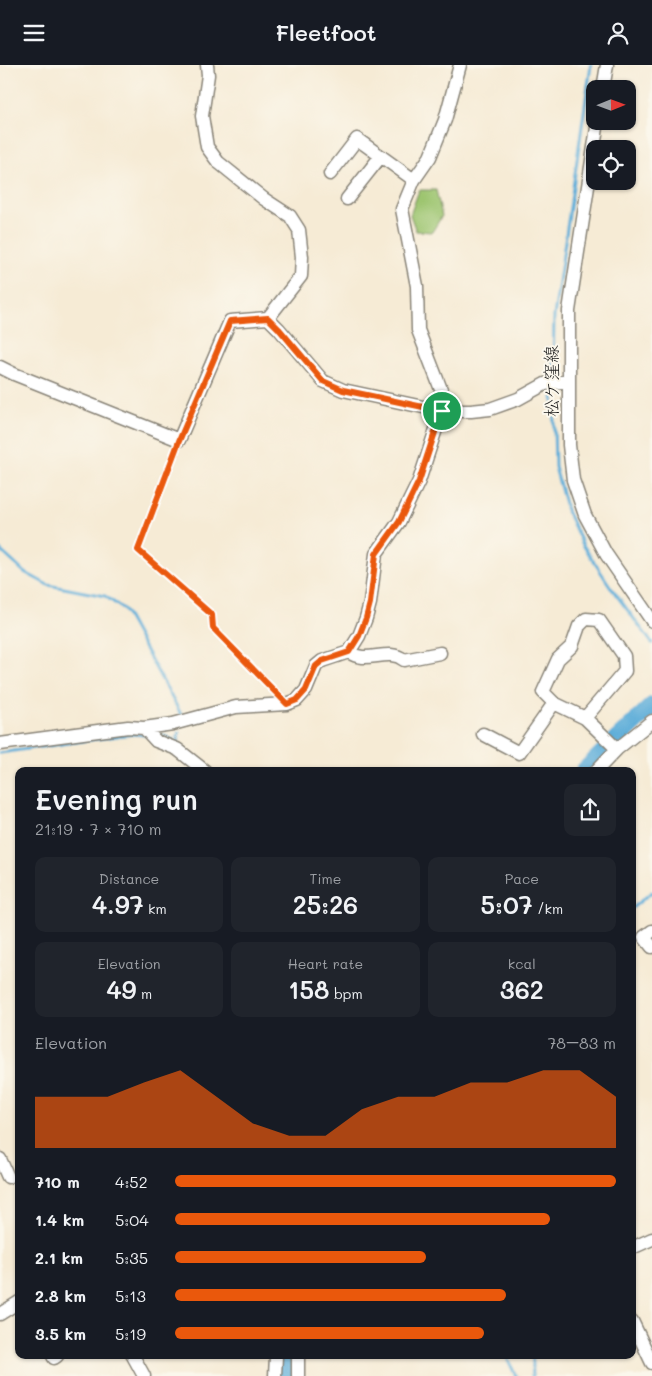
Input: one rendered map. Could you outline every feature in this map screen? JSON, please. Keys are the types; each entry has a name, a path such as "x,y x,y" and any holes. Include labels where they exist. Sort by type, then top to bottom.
{"street":[{"path":"0,367 14,375 179,441 230,321 268,318 301,276 300,230 290,216 256,193 218,162 206,147 202,116 208,75 207,65"},
{"path":"0,744 128,727 144,728 186,722 236,707 287,704 297,700 306,690 316,666 322,661 349,652 359,636 366,618 370,603 376,554 399,522 419,481 442,411 442,392 418,330 416,279 402,209 414,180 430,157 445,120 460,65"},
{"path":"604,80 606,65"},
{"name":"松ケ窪線","path":"597,130 569,311 564,382 569,445 573,480 585,515 606,553 652,621"},
{"path":"330,174 357,139 414,180"},
{"path":"347,199 381,156"},
{"path":"268,318 323,381 343,390 442,411 471,411 490,409 518,399 546,384 564,382"},
{"path":"585,718 625,671 624,656 599,620 586,619 579,626 572,646 558,659 543,692 554,703 585,718 613,745"},
{"path":"349,652 359,658 387,655 398,656 404,660 440,653"},
{"path":"483,734 519,753 554,703"},
{"path":"599,767 613,745 652,721"},
{"path":"144,728 156,741 177,749 200,767"},
{"path":"652,931 644,937 652,947"},
{"path":"0,1159 9,1177"},
{"path":"636,1246 652,1239"},
{"path":"0,1314 15,1305"},
{"path":"636,1329 652,1363"},
{"path":"138,1359 144,1376"},
{"path":"275,1376 276,1359"},
{"path":"298,1359 298,1376"}],"path":[{"path":"179,441 138,550 212,615 213,628 287,704"}],"green space":[{"path":"419,190 436,190 442,216 432,232 416,231 410,215"}],"waterway":[{"path":"553,379 554,316 591,65"},
{"path":"553,385 555,467 567,511 583,545 612,589 652,643"},
{"path":"0,550 24,572 48,585 105,596 123,609 182,716"},
{"path":"588,767 652,706"},
{"path":"179,732 177,742 179,743"},
{"path":"0,753 131,734 146,735"},
{"path":"157,735 164,735 177,742"},
{"path":"636,905 652,892"},
{"path":"284,1359 284,1376"},
{"path":"508,1359 516,1376"},
{"path":"532,1376 533,1359"}],"route":[{"path":"268,318 323,381 343,390 442,411 419,481 399,522 376,554 370,603 359,636 349,652 322,661 316,666 306,690 297,700 287,704 213,628 212,615 138,550 179,441 230,321 268,318"}]}
